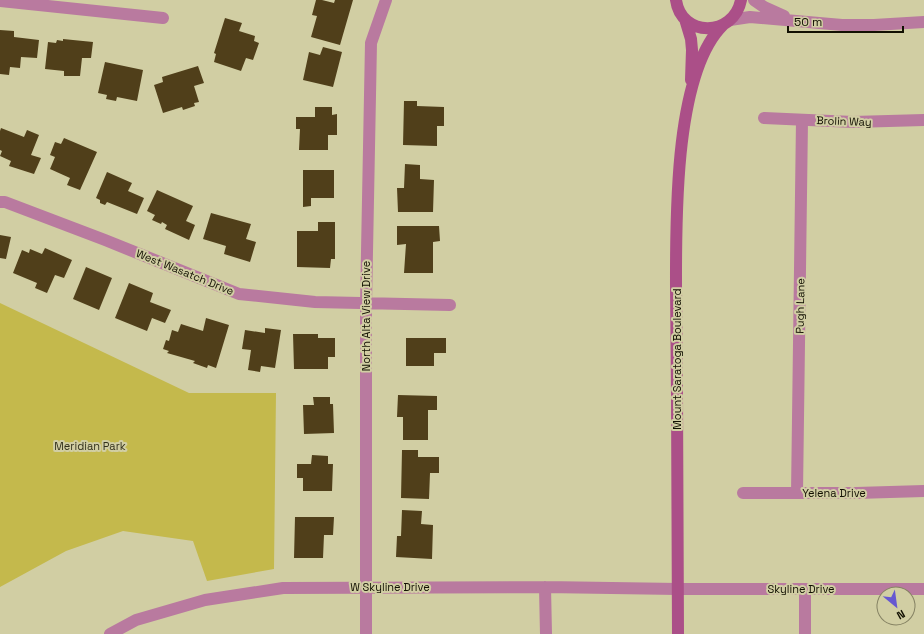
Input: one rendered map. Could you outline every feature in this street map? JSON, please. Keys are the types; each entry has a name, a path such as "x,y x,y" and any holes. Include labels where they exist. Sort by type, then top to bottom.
{"street":[{"name":"North Alta View Drive","path":"366,634 366,304 371,43 386,0"},
{"path":"668,0 682,15 699,27 707,29 716,28 727,23 750,17 842,25 924,22"},
{"name":"Mount Saratoga Boulevard","path":"676,0 691,39 692,85"},
{"name":"Mount Saratoga Boulevard","path":"678,634 677,211 679,170 684,127 692,85 706,47 712,38 739,8 741,0"},
{"path":"754,0 779,15 795,20"},
{"path":"0,1 163,18"},
{"name":"Brolin Way","path":"764,118 877,122 924,120"},
{"name":"Pugh Lane","path":"797,493 802,120"},
{"name":"West Wasatch Drive","path":"0,202 5,202 105,240 239,294 315,302 450,305"},
{"name":"Yelena Drive","path":"743,493 856,493 924,491"},
{"path":"545,587 546,634"},
{"name":"W Skyline Drive","path":"110,634 136,620 205,600 283,588 545,587 678,589"},
{"name":"Skyline Drive","path":"678,589 924,589"},
{"path":"805,589 805,634"}],"green space":[{"name":"Meridian Park","path":"0,303 189,393 276,393 274,569 207,581 193,541 123,531 66,551 0,587"}],"building":[{"path":"316,0 334,3 335,0 353,0 340,45 311,37 317,16 312,15"},
{"path":"225,18 242,23 239,31 255,36 254,41 259,43 253,60 246,58 241,71 214,62 216,54 214,53"},
{"path":"0,30 14,31 14,37 39,40 37,58 21,57 20,68 10,67 9,75 0,74"},
{"path":"63,39 93,42 91,58 82,58 80,76 64,76 64,71 45,69 48,42 56,43 57,40 63,41"},
{"path":"323,47 342,52 333,87 303,80 309,52 320,55"},
{"path":"105,62 143,70 137,101 117,97 116,101 106,99 107,95 98,93"},
{"path":"198,66 204,83 194,86 199,102 194,103 195,106 183,110 182,107 163,113 154,85 163,82 162,77"},
{"path":"404,101 417,101 417,106 444,107 444,126 437,126 437,146 403,145"},
{"path":"315,107 332,107 332,115 337,114 337,135 328,135 328,150 299,150 300,129 296,129 296,117 315,117"},
{"path":"1,128 24,137 27,130 39,135 31,155 41,158 34,174 9,166 11,161 0,156 2,151 0,150"},
{"path":"64,138 97,152 80,190 67,185 70,178 50,169 55,157 50,155 55,142 61,144"},
{"path":"405,164 420,165 420,179 434,180 433,212 398,212 397,188 404,188"},
{"path":"303,170 334,170 334,198 311,198 311,206 303,207"},
{"path":"107,172 132,183 128,191 144,198 137,214 107,202 105,205 100,203 100,200 96,198"},
{"path":"157,190 193,206 186,221 195,225 189,240 165,229 167,225 162,222 161,224 152,220 155,215 147,211"},
{"path":"211,213 251,224 246,239 256,242 250,262 224,254 226,246 203,239"},
{"path":"318,222 335,222 335,259 331,259 330,268 297,267 297,231 318,231"},
{"path":"397,226 439,226 440,241 433,242 433,273 404,273 406,244 397,245"},
{"path":"0,235 11,237 6,259 0,258"},
{"path":"45,248 72,260 64,278 55,275 47,293 35,288 37,283 13,273 22,250 29,253 30,249 42,254"},
{"path":"86,267 112,278 99,310 73,299"},
{"path":"129,283 153,293 150,302 171,310 165,323 152,318 147,331 115,318"},
{"path":"206,318 229,325 216,368 208,365 207,368 193,363 195,361 167,353 169,351 163,349 166,340 169,341 172,330 178,332 181,324 203,331"},
{"path":"265,328 281,330 275,368 261,366 260,372 248,370 251,350 242,349 245,330 265,333"},
{"path":"293,334 318,334 318,338 335,338 335,357 328,357 328,369 294,369"},
{"path":"406,338 446,338 446,353 434,353 434,366 406,366"},
{"path":"398,395 437,396 437,410 428,410 428,440 403,440 403,417 397,417"},
{"path":"313,397 330,397 330,404 333,404 334,433 304,434 303,405 314,405"},
{"path":"402,450 418,450 418,457 439,457 439,473 430,473 429,499 401,498"},
{"path":"312,455 328,456 328,464 333,464 332,491 303,491 303,478 297,478 297,464 311,464"},
{"path":"402,510 422,511 421,524 433,525 432,559 396,557 397,536 401,536"},
{"path":"295,517 334,517 333,535 324,535 323,558 294,558"}]}
